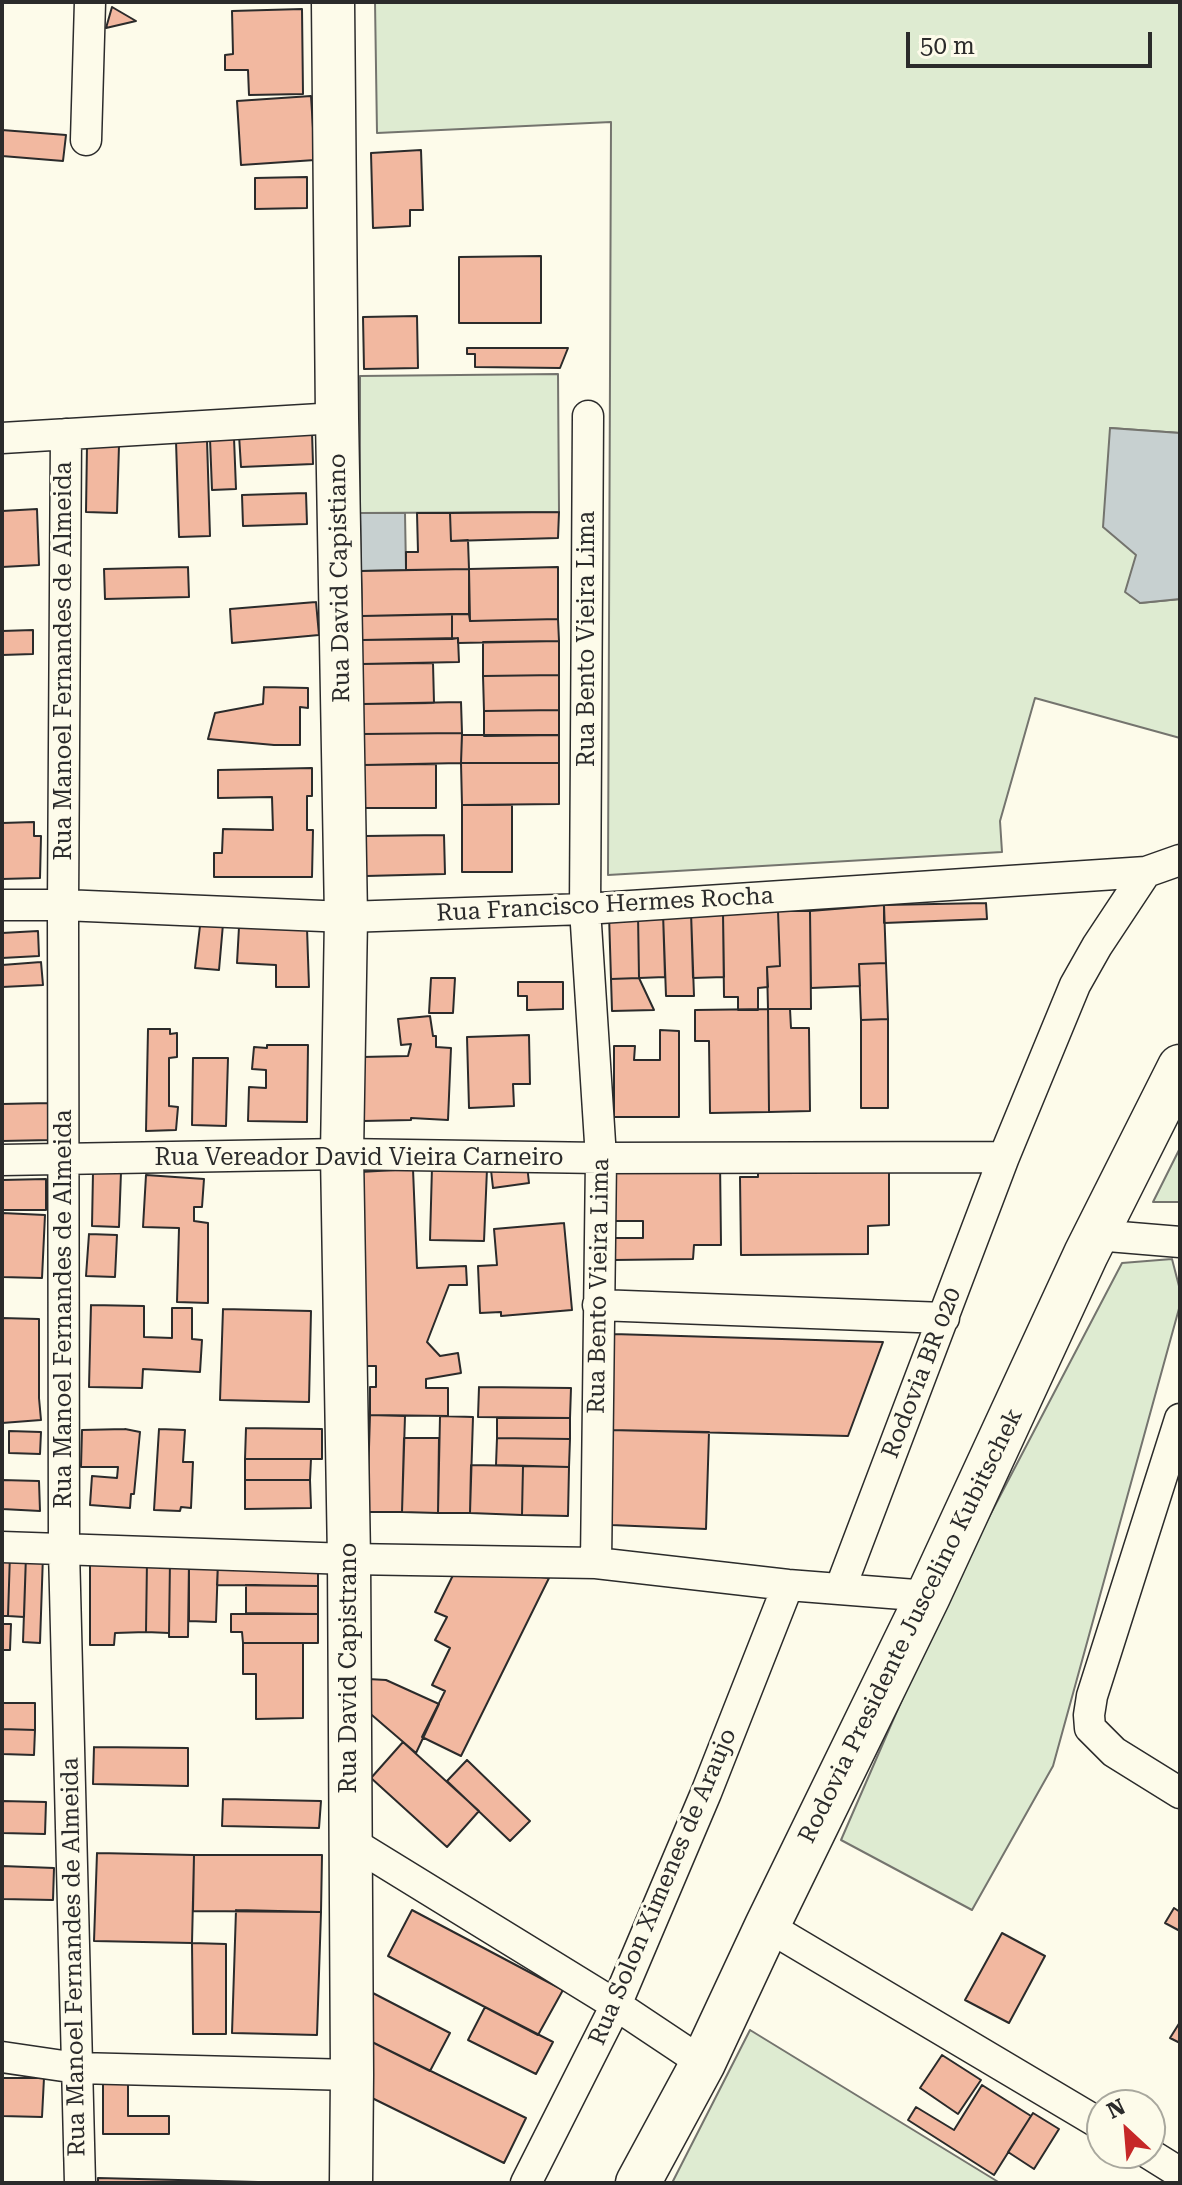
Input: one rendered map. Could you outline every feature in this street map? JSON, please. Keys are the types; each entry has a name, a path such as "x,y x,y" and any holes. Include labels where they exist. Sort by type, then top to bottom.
{"highway":[{"name":"Rodovia Presidente Juscelino Kubitschek","path":"638,2183 703,2063 928,1596 1096,1235 1180,1067"}],"street":[{"path":"86,140 90,2"},
{"name":"Rua David Capistiano","path":"333,2 346,917 342,1154"},
{"name":"Rua Bento Vieira Lima","path":"588,416 585,909 601,1158 596,1563"},
{"path":"2,438 337,418"},
{"name":"Rua Manoel Fernandes de Almeida","path":"66,434 64,1550 80,2183"},
{"name":"Rua Francisco Hermes Rocha","path":"2,905 346,917 585,909 1146,872 1180,860"},
{"name":"Rodovia BR 020","path":"840,1589 1004,1157 1075,985 1146,872"},
{"name":"Rua Vereador David Vieira Carneiro","path":"2,1160 342,1154 601,1158 1004,1157"},
{"name":"Rua David Capistrano","path":"342,1154 349,1559 351,2183"},
{"path":"1096,1235 1180,1242"},
{"path":"598,1305 944,1318"},
{"path":"1180,1419 1171,1485 1092,1696 1089,1715 1090,1728 1101,1741 1180,1793"},
{"path":"2,1547 349,1559 596,1563 788,1585 928,1596"},
{"name":"Rua Solon Ximenes de Araujo","path":"526,2183 616,2005 706,1793 788,1585"},
{"path":"351,1842 616,2005 703,2063"},
{"path":"767,1926 1086,2115"},
{"path":"2,2057 77,2068 352,2075"}],"green space":[{"path":"375,2 1180,2 1180,433 1110,428 1136,555 1140,603 1180,599 1180,738 1035,698 1000,821 1002,852 608,875 611,122 377,133"},
{"path":"558,374 559,512 360,513 360,376"},
{"path":"1180,1148 1180,1202 1153,1202"},
{"path":"1172,1259 1180,1290 1180,1305 1053,1766 972,1910 841,1840 944,1603 1122,1263"},
{"path":"750,2030 1000,2183 672,2183"}],"shaded area":[{"path":"1110,428 1180,433 1180,599 1140,603 1125,592 1136,555 1103,527"},
{"path":"360,513 405,513 406,570 361,571"}],"building":[{"path":"112,7 136,21 106,28"},
{"path":"302,9 303,94 249,95 248,70 225,70 225,55 233,54 232,11"},
{"path":"311,96 315,160 241,165 237,101"},
{"path":"2,130 66,135 63,161 2,156"},
{"path":"421,150 423,210 410,210 410,226 373,228 371,153"},
{"path":"307,177 307,208 255,209 255,178"},
{"path":"541,256 541,323 459,323 459,257"},
{"path":"417,316 418,368 364,369 363,317"},
{"path":"467,348 568,348 560,368 475,367 475,354 467,354"},
{"path":"312,432 313,464 241,467 239,435"},
{"path":"234,438 236,489 212,490 210,439"},
{"path":"207,440 210,536 179,537 176,441"},
{"path":"87,445 119,445 117,513 86,512"},
{"path":"306,493 307,524 243,526 242,495"},
{"path":"37,509 39,565 2,567 2,511"},
{"path":"559,512 558,538 451,541 450,513"},
{"path":"417,513 450,513 451,541 468,540 469,569 406,570 406,552 418,552"},
{"path":"188,567 189,597 105,599 104,569"},
{"path":"558,567 558,619 470,621 469,569"},
{"path":"469,569 469,614 362,616 361,571"},
{"path":"316,602 319,635 232,643 230,609"},
{"path":"452,614 452,639 362,640 362,616"},
{"path":"452,614 469,614 470,621 558,619 559,641 458,643 458,638 452,639"},
{"path":"33,630 33,654 2,655 2,631"},
{"path":"458,638 459,662 362,664 362,640"},
{"path":"559,641 559,675 483,676 483,642"},
{"path":"433,663 434,703 363,704 362,664"},
{"path":"559,675 559,710 484,711 483,676"},
{"path":"264,687 308,688 308,708 300,707 300,745 208,739 215,713 263,704"},
{"path":"461,702 462,733 363,734 363,704"},
{"path":"559,710 559,735 484,736 484,711"},
{"path":"462,733 461,763 363,765 363,734"},
{"path":"462,735 559,735 559,763 461,763"},
{"path":"461,763 559,763 559,804 462,805"},
{"path":"436,764 436,808 363,808 363,765"},
{"path":"312,768 312,796 307,796 307,830 313,830 312,877 214,877 214,853 222,853 223,829 273,830 272,797 218,798 218,770"},
{"path":"462,805 512,805 512,872 462,872"},
{"path":"34,822 34,836 41,836 40,878 2,879 2,823"},
{"path":"444,835 445,874 366,876 365,836"},
{"path":"986,903 987,919 884,923 884,905"},
{"path":"884,905 886,963 859,964 860,986 811,988 810,911"},
{"path":"778,911 780,966 767,967 768,987 758,988 758,1010 738,1010 738,997 724,997 723,913"},
{"path":"778,911 810,911 811,1009 768,1009 767,967 780,966"},
{"path":"691,912 723,913 724,977 693,978"},
{"path":"691,912 694,996 666,996 663,913"},
{"path":"663,913 665,977 639,978 638,914"},
{"path":"638,914 639,978 611,979 609,915"},
{"path":"223,924 219,970 195,968 200,926"},
{"path":"239,927 307,928 309,987 276,987 276,965 237,963"},
{"path":"38,931 39,956 2,958 2,933"},
{"path":"41,962 43,985 2,987 2,965"},
{"path":"886,963 888,1019 861,1020 859,964"},
{"path":"431,978 455,978 453,1013 429,1013"},
{"path":"639,978 654,1010 612,1011 611,979"},
{"path":"518,982 563,982 563,1009 527,1010 527,996 518,996"},
{"path":"768,1009 769,1112 710,1113 709,1041 695,1041 695,1010"},
{"path":"768,1009 790,1009 791,1028 809,1028 810,1111 769,1112"},
{"path":"430,1016 436,1047 451,1048 448,1120 411,1118 363,1121 362,1057 408,1056 411,1044 401,1045 398,1019"},
{"path":"888,1019 888,1108 861,1108 861,1020"},
{"path":"148,1029 170,1029 170,1034 177,1033 177,1057 169,1058 169,1106 178,1107 176,1130 146,1131"},
{"path":"660,1030 679,1031 679,1117 614,1117 614,1046 635,1046 634,1060 660,1060"},
{"path":"529,1035 530,1084 513,1084 514,1106 469,1108 467,1037"},
{"path":"267,1045 308,1045 307,1122 248,1121 249,1087 266,1088 266,1070 252,1069 254,1047 267,1048"},
{"path":"193,1058 228,1058 226,1126 192,1125"},
{"path":"50,1103 51,1140 2,1141 2,1104"},
{"path":"720,1161 721,1245 694,1245 693,1259 614,1260 614,1238 643,1238 643,1221 613,1221 612,1163"},
{"path":"889,1161 889,1225 868,1226 868,1254 741,1255 740,1177 758,1177 758,1162"},
{"path":"527,1165 529,1183 493,1188 491,1170"},
{"path":"432,1167 487,1169 484,1241 430,1240"},
{"path":"413,1169 417,1268 466,1266 467,1285 449,1285 427,1342 440,1356 458,1353 461,1373 426,1379 426,1388 448,1388 448,1416 370,1415 370,1387 376,1387 376,1366 367,1366 360,1172"},
{"path":"93,1172 121,1172 119,1227 92,1226"},
{"path":"146,1175 204,1179 202,1207 194,1207 194,1221 208,1223 208,1303 177,1302 179,1228 143,1227"},
{"path":"46,1179 46,1210 2,1210 2,1180"},
{"path":"2,1213 45,1215 42,1278 2,1277"},
{"path":"564,1223 572,1310 501,1316 501,1312 480,1313 478,1266 497,1265 494,1229"},
{"path":"89,1234 117,1235 115,1277 86,1276"},
{"path":"91,1305 144,1306 144,1337 172,1338 172,1308 192,1308 192,1339 202,1340 200,1372 143,1369 142,1388 89,1387"},
{"path":"223,1309 311,1311 309,1402 220,1400"},
{"path":"2,1318 39,1319 41,1420 2,1423"},
{"path":"613,1334 883,1342 848,1436 610,1430"},
{"path":"479,1387 571,1388 570,1418 478,1417"},
{"path":"370,1415 405,1416 402,1512 367,1512"},
{"path":"440,1416 473,1417 470,1513 438,1513"},
{"path":"497,1418 570,1418 570,1439 497,1438"},
{"path":"246,1428 322,1429 322,1459 245,1459"},
{"path":"125,1429 140,1432 130,1508 90,1505 92,1476 117,1478 118,1467 81,1467 82,1430"},
{"path":"159,1429 185,1430 183,1462 193,1462 191,1508 181,1507 180,1511 154,1510"},
{"path":"610,1430 709,1432 706,1529 611,1525"},
{"path":"9,1431 41,1432 40,1454 9,1453"},
{"path":"404,1438 439,1438 438,1513 402,1512"},
{"path":"497,1438 570,1439 569,1467 496,1465"},
{"path":"245,1459 311,1459 310,1480 245,1480"},
{"path":"471,1465 523,1466 522,1515 470,1513"},
{"path":"523,1466 569,1467 568,1516 522,1515"},
{"path":"2,1480 39,1481 40,1511 2,1509"},
{"path":"245,1480 310,1480 311,1508 245,1509"},
{"path":"2,1554 10,1554 8,1616 2,1616"},
{"path":"10,1554 26,1555 24,1617 8,1616"},
{"path":"26,1555 43,1555 40,1643 23,1642"},
{"path":"90,1560 147,1560 146,1632 115,1633 114,1645 90,1645"},
{"path":"147,1560 170,1560 169,1633 146,1632"},
{"path":"170,1560 189,1561 188,1637 169,1637"},
{"path":"189,1561 218,1562 216,1622 189,1621"},
{"path":"218,1562 318,1562 318,1586 217,1585"},
{"path":"457,1567 549,1578 461,1756 422,1737 445,1691 432,1685 450,1648 435,1640 447,1617 435,1612"},
{"path":"246,1585 318,1586 318,1614 246,1613"},
{"path":"231,1614 318,1614 318,1643 243,1643 242,1632 231,1632"},
{"path":"2,1624 11,1624 10,1650 2,1650"},
{"path":"243,1643 303,1643 303,1718 256,1719 256,1674 243,1674"},
{"path":"368,1679 386,1680 439,1704 416,1753 366,1710"},
{"path":"2,1703 35,1703 35,1730 2,1729"},
{"path":"2,1729 35,1730 34,1755 2,1754"},
{"path":"403,1742 479,1811 447,1847 371,1778"},
{"path":"94,1747 188,1748 188,1786 93,1784"},
{"path":"467,1760 530,1821 510,1841 447,1781"},
{"path":"223,1799 321,1801 319,1828 222,1826"},
{"path":"2,1801 46,1802 45,1834 2,1833"},
{"path":"97,1853 194,1855 192,1943 94,1941"},
{"path":"194,1855 322,1855 321,1912 193,1911"},
{"path":"2,1866 54,1868 53,1900 2,1899"},
{"path":"1174,1908 1180,1912 1180,1931 1165,1923"},
{"path":"236,1910 321,1912 317,2035 232,2033"},
{"path":"412,1910 563,1990 538,2035 388,1956"},
{"path":"1002,1933 1045,1956 1009,2023 965,2000"},
{"path":"192,1943 226,1944 226,2034 193,2034"},
{"path":"369,1991 450,2033 430,2071 372,2042"},
{"path":"485,2007 553,2042 536,2074 468,2040"},
{"path":"1180,2022 1180,2043 1170,2038"},
{"path":"372,2042 526,2118 504,2163 372,2098"},
{"path":"942,2055 981,2080 958,2114 920,2088"},
{"path":"2,2078 44,2078 42,2117 2,2116"},
{"path":"103,2082 128,2082 128,2116 169,2116 169,2134 103,2134"},
{"path":"982,2085 1031,2116 994,2175 908,2120 916,2107 954,2130"},
{"path":"1033,2113 1059,2129 1034,2169 1008,2152"},
{"path":"98,2178 298,2183 98,2183"}]}
